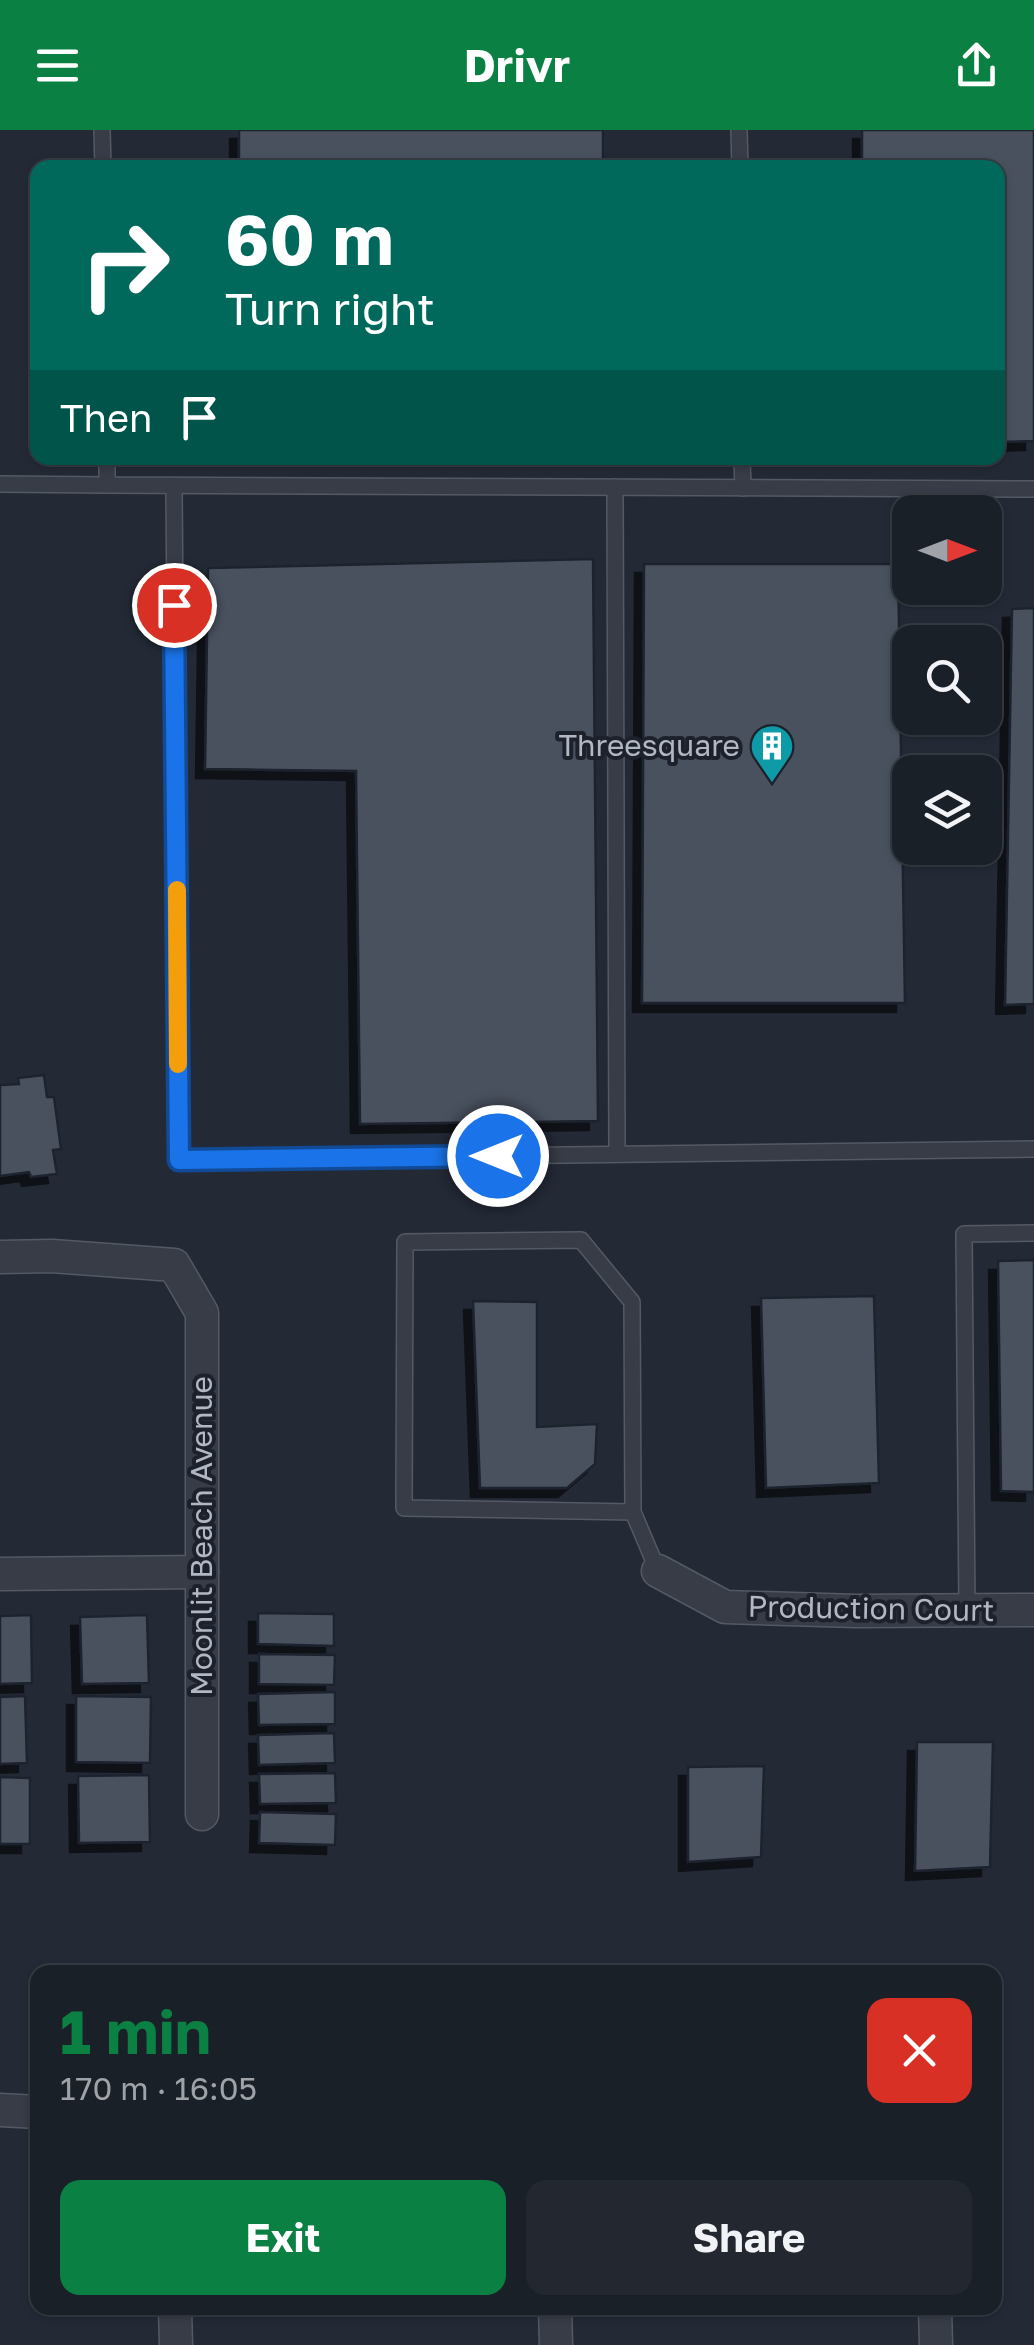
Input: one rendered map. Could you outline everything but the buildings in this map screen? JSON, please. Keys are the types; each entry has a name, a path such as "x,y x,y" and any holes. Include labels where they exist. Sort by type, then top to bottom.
{"street":[{"name":"Moonlit Beach Avenue","path":"0,1257 52,1256 174,1266 202,1313 202,1814"},
{"name":"Production Court","path":"658,1571 725,1607 1034,1610"},
{"path":"0,1574 202,1572"},
{"path":"0,2110 30,2112"},
{"path":"175,2315 176,2345"},
{"path":"555,2315 556,2345"},
{"path":"935,2315 936,2345"}],"lane":[{"path":"102,130 103,160"},
{"path":"739,130 740,160"},
{"path":"107,465 107,486"},
{"path":"742,465 742,488"},
{"path":"0,484 1034,489"},
{"path":"174,486 179,1160 1034,1149"},
{"path":"615,487 617,1154"},
{"path":"967,1610 964,1234 1034,1233"},
{"path":"633,1512 404,1508 406,1242 581,1240 632,1302 633,1512 658,1571"}],"slow traffic":[{"path":"177,890 178,1064"}],"place":[{"name":"Threesquare","path":"772,784"}],"route":[{"path":"174,605 179,1160 498,1156"}]}
